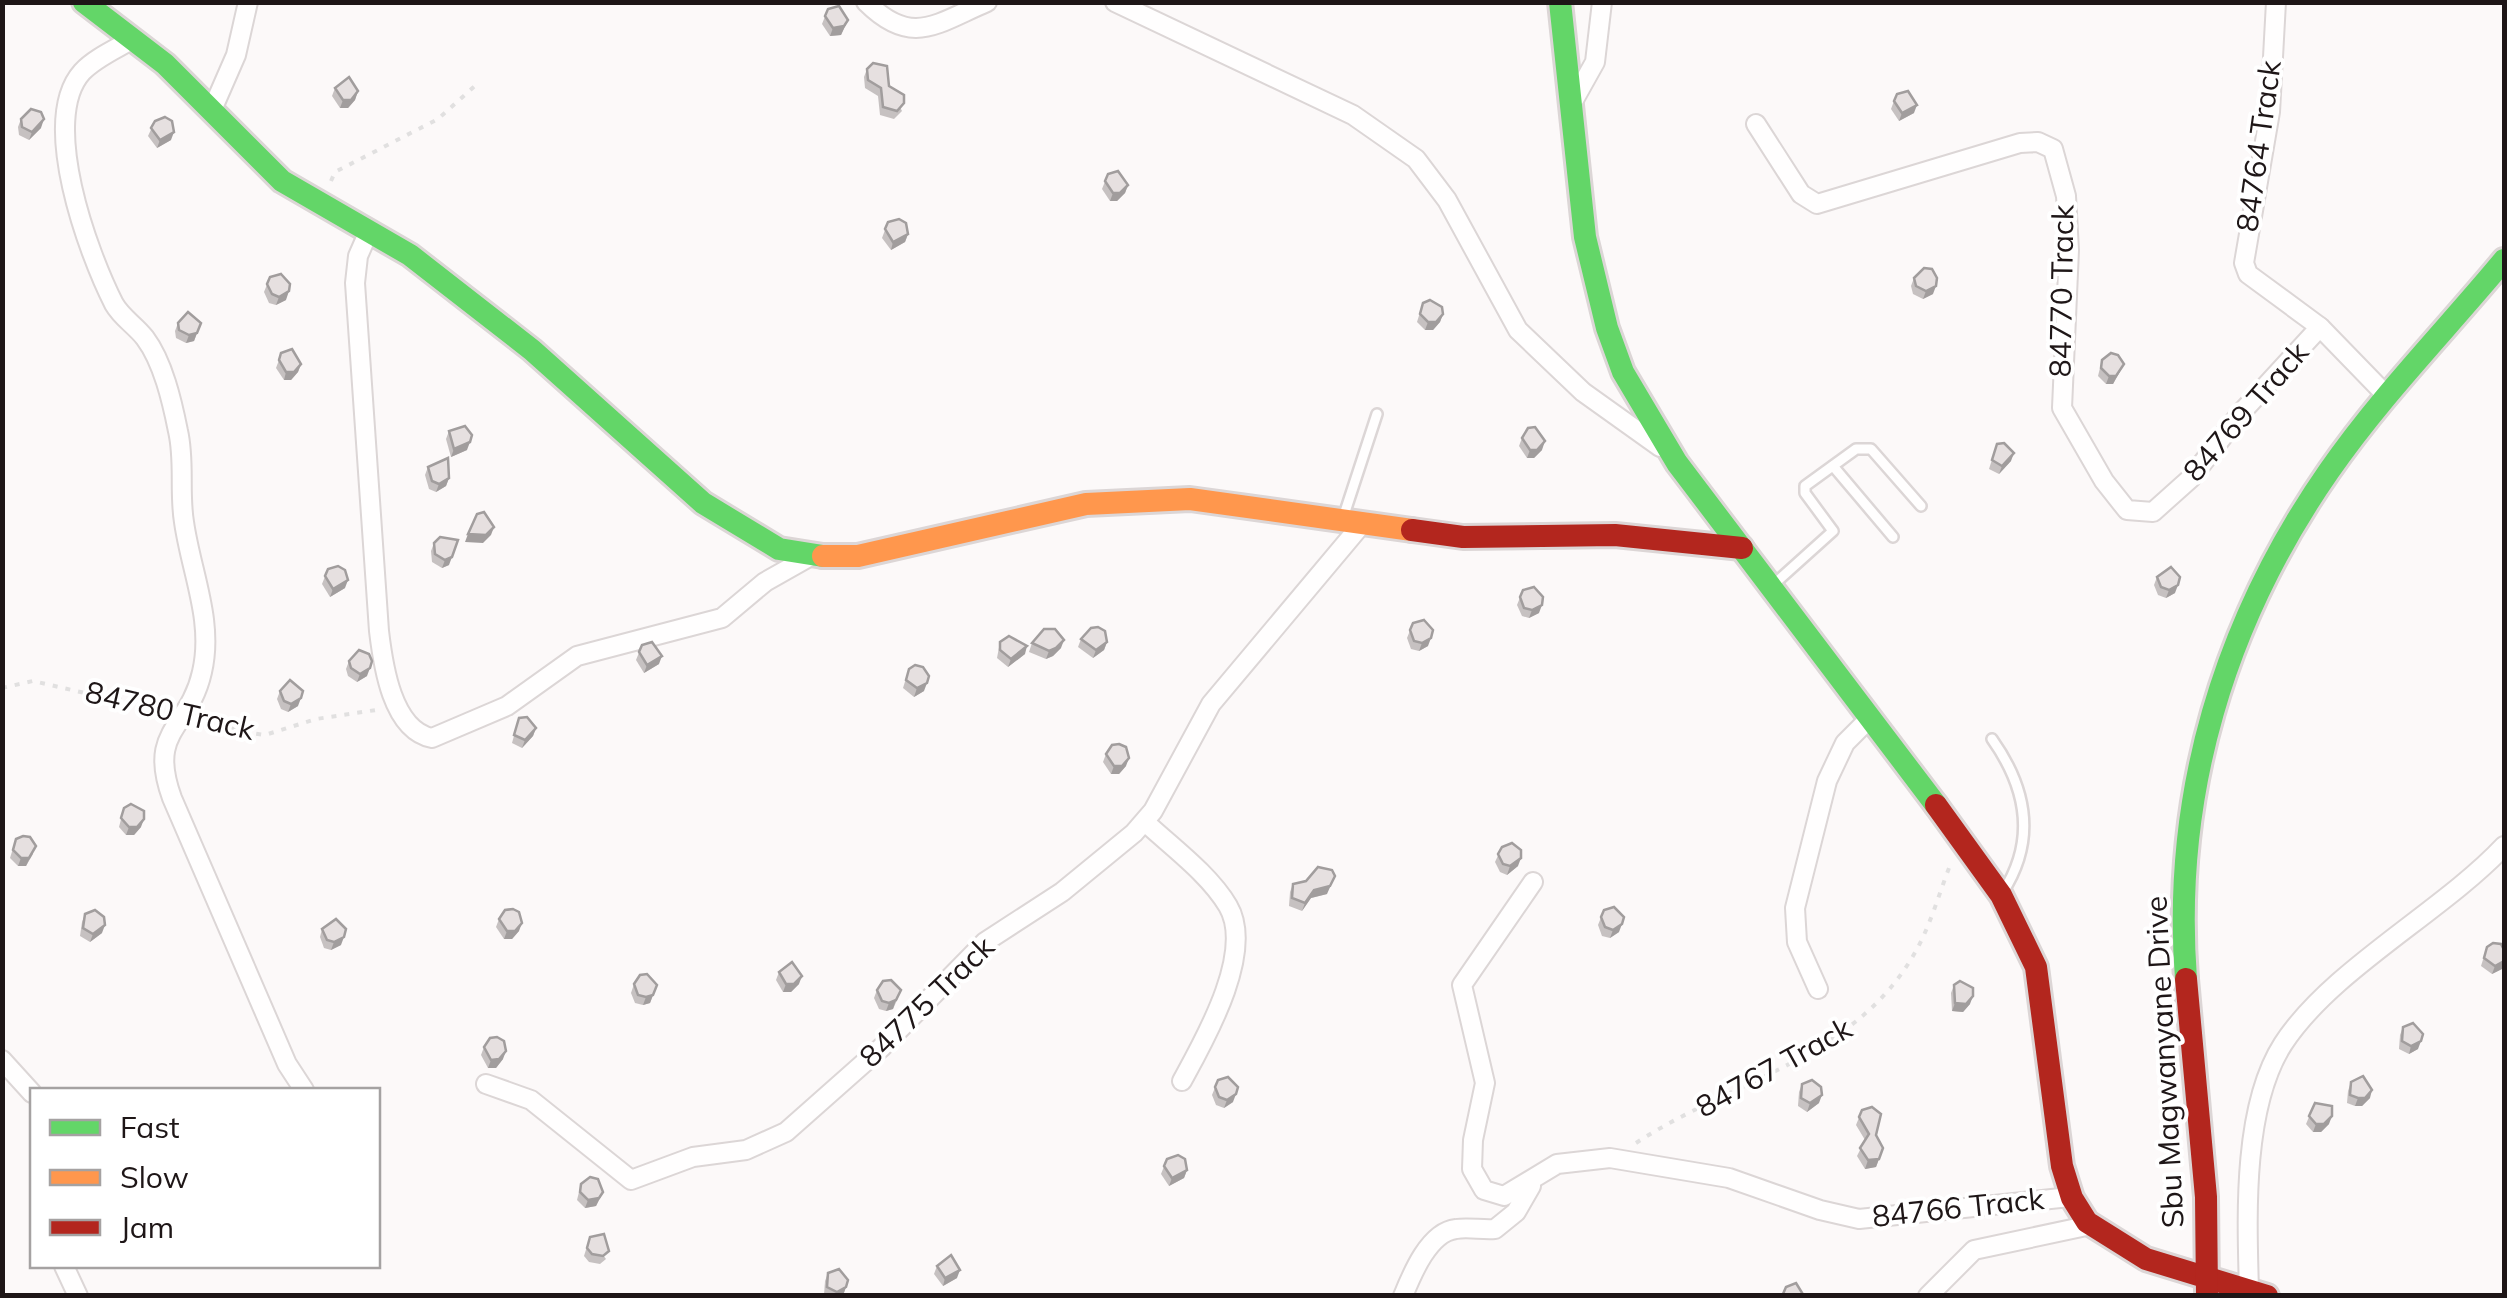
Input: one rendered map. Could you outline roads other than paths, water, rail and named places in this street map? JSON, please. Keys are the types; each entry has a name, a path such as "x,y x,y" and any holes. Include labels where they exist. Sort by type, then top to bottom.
{"street":[{"path":"84,2 212,110 282,181 410,256 532,350 703,503 756,539 811,556 858,556 1086,504 1226,502 1463,537 1615,535 1742,548"},
{"path":"212,110 236,56 248,2"},
{"path":"866,2 894,24 922,30 987,2"},
{"path":"1115,2 1353,115 1416,160 1447,200 1518,330 1582,392 1669,453"},
{"path":"1560,2 1585,235 1598,302 1624,372 1669,453 1961,840 2026,937 2040,975 2061,1162 2070,1197 2090,1225 2128,1249 2207,1288 2258,1293 2252,1150 2271,1070 2282,1046 2352,974 2504,846"},
{"path":"1571,106 1595,62 1602,2"},
{"name":"84764 Track","path":"2276,2 2270,112 2244,253 2248,274 2320,327"},
{"path":"132,39 80,74 66,103 63,140 66,166 108,289 121,315 153,353 178,429 183,521 205,637 201,676 162,751 165,778 287,1064 303,1088"},
{"name":"84770 Track","path":"1756,124 1801,194 1817,204 2020,143 2038,142 2052,150 2066,196 2069,250 2062,408 2120,503 2141,514"},
{"path":"369,231 358,256 355,283 383,659 402,711 416,732 428,738 438,736 507,706 577,656 722,618 765,582 811,556"},
{"name":"Sbu Magwanyane Drive","path":"2207,1288 2182,903 2188,810 2216,697 2249,608 2301,514 2387,396 2504,260"},
{"name":"84769 Track","path":"2141,514 2160,507 2184,486 2240,414 2320,327 2387,396"},
{"name":"84775 Track","path":"486,1084 530,1100 631,1180 693,1157 767,1142 797,1124 844,1083 985,942 1072,884 1146,822 1211,704 1352,522"},
{"path":"1818,988 1793,924 1798,896 1836,758 1870,718"},
{"path":"1146,822 1227,904 1237,932 1217,1009 1182,1081"},
{"name":"84766 Track","path":"1533,882 1464,978 1462,990 1485,1083 1471,1156 1476,1180 1484,1190 1504,1196 1574,1160 1610,1158 1729,1178 1820,1210 1859,1219 2070,1197"},
{"path":"2,1060 30,1091"},
{"path":"1404,1296 1412,1275 1444,1234 1452,1229 1496,1229 1505,1224 1537,1176"},
{"path":"1928,1296 1974,1250 2090,1225"},
{"path":"65,1268 78,1296"}],"lane":[{"path":"1352,522 1377,414"},
{"path":"1771,587 1832,534 1834,527 1804,489 1856,449 1871,450 1920,506"},
{"path":"1832,466 1893,537"},
{"path":"1992,738 2018,780 2023,808 2017,864 2001,895"}]}
